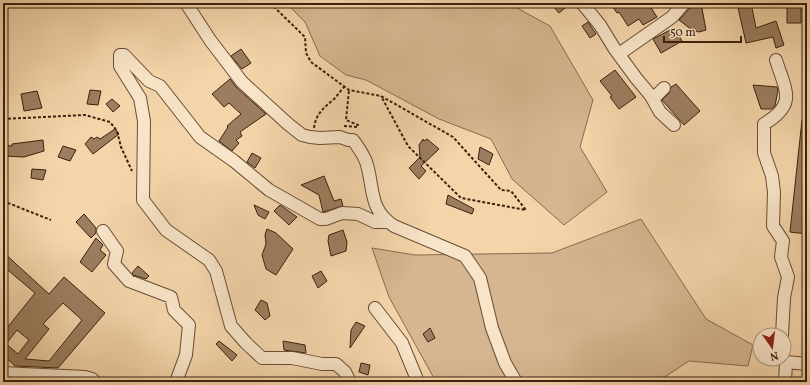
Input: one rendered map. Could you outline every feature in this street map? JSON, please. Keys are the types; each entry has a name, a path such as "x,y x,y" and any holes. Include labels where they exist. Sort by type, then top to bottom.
{"street":[{"path":"186,3 210,40 242,82 288,124 302,135 313,138 340,137 353,140 367,163 375,206 388,222 394,226 465,256 480,278 492,328 505,363 516,382"},
{"path":"582,3 600,25 636,78 651,96 660,112 674,125"},
{"path":"619,54 672,18 684,3"},
{"path":"350,382 345,372 336,364 322,364 292,358 262,358 231,326 216,271 209,260 166,230 142,200 144,121 140,98 120,66 120,55 124,55 149,81 160,86 200,137 234,161 269,190 320,219 326,220 342,213 358,214 375,222 388,222"},
{"path":"776,60 787,98 785,106 774,118 764,124 764,153 772,176 774,192 773,226 784,241 781,257 788,277 784,298 782,327"},
{"path":"651,96 657,95 664,88"},
{"path":"103,231 117,250 114,264 129,282 171,297 174,310 189,325 186,355 176,382"},
{"path":"375,308 402,343 416,377 415,382"},
{"path":"792,362 807,364"},
{"path":"785,367 785,382"},
{"path":"3,373 85,377 92,379 95,382"}],"path":[{"path":"270,3 305,37 306,52 311,62 349,90 381,96 453,137 501,190 511,191 526,210 461,198 408,146 381,96"},
{"path":"313,138 315,120 326,105 334,99 345,86"},
{"path":"340,137 344,126 358,127 358,125 346,120 349,90"},
{"path":"3,119 85,115 110,122 117,131 121,147 130,167 142,186"},
{"path":"3,201 51,220"}],"shaded area":[{"path":"286,3 508,3 550,26 593,100 580,147 607,192 564,225 512,179 491,139 439,119 366,80 346,75 320,56 305,22"},
{"path":"641,219 706,319 752,344 748,366 689,361 657,382 436,382 389,297 372,248 415,255 552,253"}],"building":[{"path":"550,3 571,3 559,13"},
{"path":"610,3 648,3 657,17 643,25 639,19 628,26 619,12 617,13"},
{"path":"691,3 701,3 706,30 699,32 692,30 679,20 690,8"},
{"path":"737,3 751,3 756,28 776,21 784,45 776,48 773,37 746,43"},
{"path":"787,4 801,4 801,23 787,23"},
{"path":"588,22 596,34 590,38 582,26"},
{"path":"674,28 682,41 661,53 653,39"},
{"path":"241,49 251,63 242,69 231,56"},
{"path":"615,70 636,97 619,109 610,97 612,96 600,81"},
{"path":"230,79 237,88 266,114 240,132 242,136 236,140 239,143 232,151 219,141 228,127 227,126 241,114 229,103 224,107 212,94"},
{"path":"676,84 700,111 684,125 662,100 669,93 671,87"},
{"path":"753,85 777,87 778,90 775,106 771,109 761,109"},
{"path":"90,90 101,91 98,105 87,104"},
{"path":"37,91 42,108 24,111 21,94"},
{"path":"112,99 120,106 113,112 106,104"},
{"path":"802,120 807,121 807,234 790,232"},
{"path":"115,129 119,134 93,154 85,144 91,137 94,139 97,137 100,139"},
{"path":"423,139 424,141 427,139 439,149 421,166 426,171 419,179 409,168 420,157 419,145"},
{"path":"43,140 44,151 24,157 3,156 3,145 12,146 12,144"},
{"path":"63,146 76,150 70,161 58,157"},
{"path":"480,147 493,154 489,165 478,159"},
{"path":"252,153 261,158 255,168 247,162"},
{"path":"32,169 46,170 43,180 31,178"},
{"path":"324,176 334,201 341,199 343,206 323,212 319,195 301,185"},
{"path":"448,195 474,209 472,214 446,204"},
{"path":"254,205 269,212 265,219 258,215"},
{"path":"280,205 297,217 289,225 274,211"},
{"path":"84,214 96,228 96,233 91,238 76,222"},
{"path":"267,229 276,233 293,249 276,275 266,269 262,255 266,244 265,235"},
{"path":"343,230 347,242 346,251 331,256 328,241 329,235"},
{"path":"96,238 103,245 100,250 106,255 92,272 80,262"},
{"path":"3,252 49,294 64,277 105,313 58,368 15,366 3,355 3,333 35,293 3,266","holes":["63,303 82,320 49,361 25,359 49,329 43,324","17,330 29,340 18,354 6,344"]},
{"path":"138,266 149,276 146,279 133,275 132,273"},
{"path":"321,271 327,281 318,288 312,276"},
{"path":"261,300 267,303 270,316 265,320 255,310"},
{"path":"356,322 365,326 350,348 351,330"},
{"path":"430,328 435,338 428,342 423,334"},
{"path":"219,341 237,355 232,361 216,344"},
{"path":"283,341 305,345 306,353 284,350"},
{"path":"361,363 370,365 368,375 359,372"}]}
